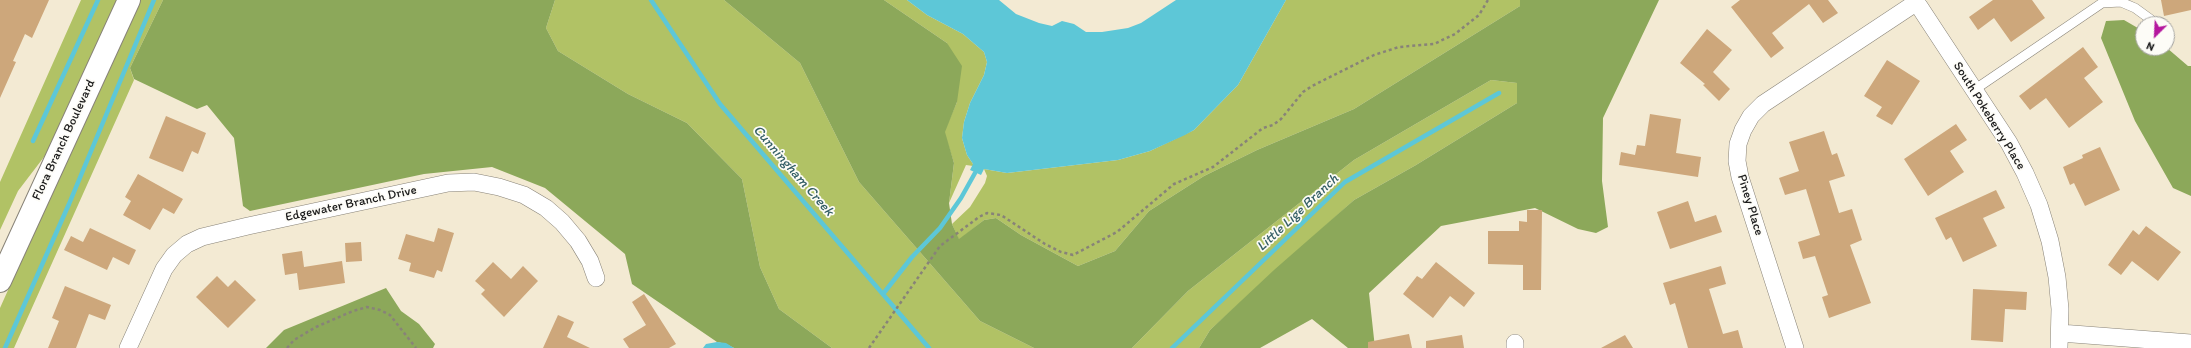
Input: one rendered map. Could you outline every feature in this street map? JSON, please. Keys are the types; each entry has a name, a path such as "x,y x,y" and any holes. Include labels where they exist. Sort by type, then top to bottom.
{"street":[{"name":"Flora Branch Boulevard","path":"0,280 129,0"},
{"name":"South Pokeberry Place","path":"1916,1 2009,143 2025,173 2039,205 2050,241 2057,277 2060,341"},
{"name":"Piney Place","path":"1795,348 1740,177 1737,162 1738,144 1743,130 1751,116 1763,104 1916,1"},
{"name":"Edgewater Branch Drive","path":"128,348 164,269 174,255 187,244 202,237 248,226 448,183 474,182 499,187 524,195 546,208 562,222 578,241 590,262 596,278"},
{"path":"2060,341 2191,344"}],"lane":[{"path":"1974,90 2102,2 2121,2 2136,8 2146,16"}],"path":[{"path":"869,348 940,246 987,213 1002,215 1061,252 1073,255 1117,232 1174,184 1212,167 1263,128 1272,125 1280,119 1303,92 1312,86 1374,55 1399,47 1434,44 1455,34 1479,15 1488,0"},
{"path":"287,348 294,340 316,328 353,310 367,307 380,310 390,315 416,348"}],"green space":[{"path":"81,0 120,0 47,153 18,191 0,230 0,182"},
{"path":"138,0 163,0 130,68 134,80 14,348 0,348 0,308"},
{"path":"163,0 555,0 546,28 558,51 628,94 687,123 742,179 760,267 779,309 832,348 734,348 717,342 632,284 625,254 545,188 492,167 424,174 250,211 243,206 234,138 207,105 197,109 134,79 130,68"},
{"path":"555,0 724,0 800,63 859,182 980,321 1034,348 832,348 779,309 760,267 742,179 687,123 628,94 558,51 546,28"},
{"path":"724,0 884,0 947,43 962,66 957,102 945,132 954,163 949,203 952,224 959,239 984,220 996,218 1021,235 1078,266 1115,251 1149,211 1204,176 1257,150 1354,109 1520,6 1520,0 1659,0 1603,118 1602,181 1608,227 1596,233 1578,229 1535,208 1441,226 1369,293 1375,348 1348,348 1312,319 1260,348 1199,348 1210,330 1274,270 1354,200 1416,165 1517,103 1517,83 1491,80 1354,160 1188,291 1132,348 1034,348 980,321 859,182 800,63"},
{"path":"884,0 907,0 927,15 963,34 984,52 987,62 984,75 970,103 964,122 962,138 967,155 973,166 966,165 949,203 954,163 944,132 957,102 947,43"},
{"path":"1286,0 1520,0 1520,6 1354,109 1257,150 1204,176 1149,211 1115,251 1078,266 1021,235 996,218 984,220 959,240 952,224 970,207 985,183 987,176 984,169 1007,173 1118,160 1150,151 1194,130 1238,85"},
{"path":"2124,20 2135,26 2135,56 2175,55 2188,66 2191,66 2191,196 2173,188 2135,121 2101,38 2106,21"},
{"path":"1491,80 1517,83 1517,103 1416,165 1354,200 1210,330 1199,348 1132,348 1188,291 1354,160"},
{"path":"386,288 401,311 419,324 435,344 433,348 266,348 284,330"}],"water":[{"path":"907,0 999,0 1016,14 1039,23 1052,26 1062,21 1074,24 1086,32 1102,32 1128,28 1141,23 1176,0 1286,0 1238,85 1194,130 1150,151 1118,160 1007,173 984,169 981,175 970,170 973,164 967,155 962,138 964,122 970,103 984,75 987,62 984,52 963,34 927,15"},
{"path":"717,342 726,343 734,348 703,348 706,344"}],"building":[{"path":"0,0 49,0 32,38 25,34 13,61 16,62 0,98"},
{"path":"1740,0 1828,0 1838,13 1823,23 1809,4 1772,33 1784,48 1771,58 1731,7"},
{"path":"1993,0 2032,0 2045,18 2011,42 1994,18 1978,30 1969,17"},
{"path":"2161,0 2191,0 2191,10 2164,16"},
{"path":"1707,29 1732,50 1713,72 1730,89 1719,101 1703,85 1705,84 1680,63"},
{"path":"2083,47 2098,67 2084,78 2103,102 2069,128 2046,98 2030,110 2019,96"},
{"path":"1887,60 1920,81 1892,125 1876,116 1882,107 1864,96"},
{"path":"1650,114 1681,119 1676,153 1701,157 1698,177 1619,165 1621,152 1635,155 1637,145 1645,146"},
{"path":"166,116 206,133 198,154 192,151 183,172 149,158"},
{"path":"1956,124 1967,140 1950,151 1964,172 1928,196 1904,159"},
{"path":"1824,131 1832,155 1837,153 1845,176 1829,181 1839,213 1852,209 1862,240 1850,245 1871,303 1829,318 1822,297 1828,295 1815,256 1803,259 1798,242 1820,235 1806,189 1785,195 1779,178 1799,171 1789,142"},
{"path":"2100,147 2120,190 2085,206 2074,183 2070,185 2063,167 2083,158 2082,155"},
{"path":"138,174 183,199 174,214 163,208 150,230 123,215 131,201 125,197"},
{"path":"1996,190 2005,208 1983,218 1997,246 1963,262 1951,237 1946,240 1935,218"},
{"path":"1688,201 1695,222 1716,215 1722,232 1670,249 1657,212"},
{"path":"1527,210 1542,210 1541,290 1523,290 1523,265 1488,264 1488,231 1519,231 1519,221 1527,222"},
{"path":"2146,226 2181,252 2158,281 2132,261 2121,275 2108,265 2133,230 2139,235"},
{"path":"90,228 136,250 129,265 113,257 107,270 64,250 71,236 83,242"},
{"path":"438,228 454,233 442,272 437,270 434,278 409,271 411,263 398,259 406,234 434,242"},
{"path":"361,242 362,261 346,262 345,243"},
{"path":"302,251 304,267 342,261 345,283 299,290 297,273 285,275 282,254"},
{"path":"493,262 511,279 523,266 538,281 504,317 481,294 485,290 475,281"},
{"path":"1436,262 1475,293 1464,307 1450,296 1433,318 1403,294 1417,276 1422,279"},
{"path":"1721,266 1726,284 1709,289 1723,334 1738,330 1743,348 1688,348 1675,303 1670,305 1663,283"},
{"path":"217,276 228,287 235,280 256,300 228,328 196,297"},
{"path":"65,286 111,305 105,320 89,314 76,348 48,348 59,321 52,318"},
{"path":"1973,289 2027,292 2026,310 2005,309 2003,342 1971,340"},
{"path":"644,294 676,344 669,348 629,348 623,339 646,325 632,302"},
{"path":"558,315 574,322 567,337 590,348 543,348"},
{"path":"1409,334 1412,348 1368,348 1368,342"},
{"path":"1462,335 1464,348 1426,348 1426,341"},
{"path":"1625,335 1633,348 1601,348"}],"waterway":[{"path":"33,141 98,0"},
{"path":"5,348 69,204 154,0"},
{"name":"Cunningham Creek","path":"651,0 720,104 929,348"},
{"name":"Little Lige Branch","path":"1172,348 1345,182 1499,93"},
{"path":"883,294 912,257 940,228 961,198 975,173"}]}
